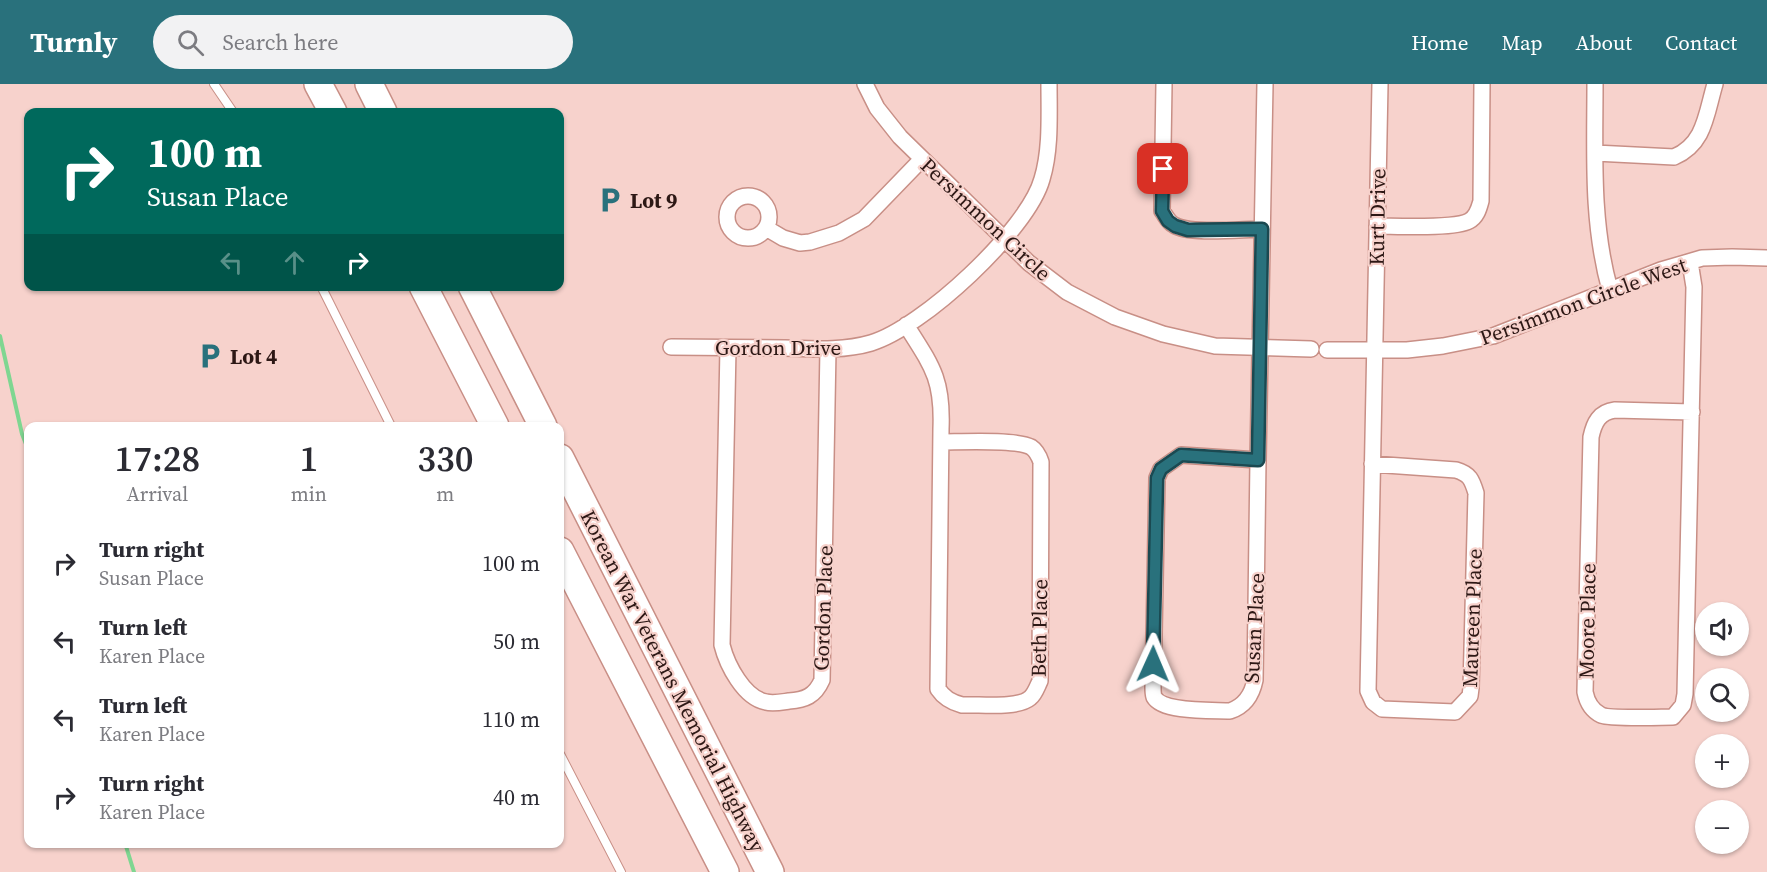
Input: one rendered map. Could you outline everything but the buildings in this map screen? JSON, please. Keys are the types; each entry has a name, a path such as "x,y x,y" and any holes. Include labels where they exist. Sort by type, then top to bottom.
{"highway":[{"path":"318,84 331,108"},
{"path":"369,84 381,108"},
{"path":"426,291 493,422"},
{"path":"475,291 541,422"},
{"name":"Korean War Veterans Memorial Highway","path":"564,467 770,872"},
{"name":"Korean War Veterans Memorial Highway","path":"564,559 725,872"}],"street":[{"name":"Persimmon Circle","path":"865,84 878,108 900,137 1029,264 1067,291 1115,317 1163,334 1215,346 1311,349"},
{"name":"Gordon Drive","path":"671,347 841,349 871,343 896,332 955,289 1005,240 1035,196 1042,179 1048,139 1049,84"},
{"path":"1164,84 1162,211 1168,221 1188,230 1262,229"},
{"path":"1258,460 1265,84"},
{"name":"Kurt Drive","path":"1375,350 1380,84"},
{"path":"1377,226 1457,225 1470,221 1475,216 1481,201 1482,84"},
{"path":"1595,84 1598,234 1610,290"},
{"path":"1595,153 1674,156 1683,153 1699,138 1715,84"},
{"path":"766,228 783,238 800,243 839,233 864,219 922,159"},
{"name":"Persimmon Circle West","path":"1327,350 1407,350 1443,346 1493,336 1661,270 1702,258 1767,258"},
{"name":"Moore Place","path":"1690,262 1694,287 1692,412 1685,694 1683,705 1673,717 1603,716 1592,709 1587,701 1586,692 1590,437 1593,426 1599,416 1607,411 1692,412"},
{"name":"Beth Place","path":"906,325 930,362 942,404 941,442 938,689 942,696 952,703 962,705 1020,704 1030,698 1040,681 1041,462 1038,454 1031,447 1019,443 941,442"},
{"name":"Gordon Place","path":"728,348 722,645 726,662 749,694 767,703 802,700 813,694 819,688 822,680 828,349"},
{"name":"Maureen Place","path":"1372,464 1456,470 1465,472 1472,481 1476,493 1472,688 1470,696 1455,712 1382,709 1373,702 1368,691 1372,464 1375,350"},
{"name":"Susan Place","path":"1181,455 1258,460 1253,690 1246,702 1230,711 1172,708 1154,697 1153,687 1157,478 1161,469 1181,455"}],"lane":[{"path":"214,84 230,108"},
{"path":"324,291 389,422"},
{"path":"564,762 621,872"}],"waterway":[{"path":"0,336 24,439"},
{"path":"127,848 134,872"}],"place":[{"name":"Lot 9","path":"610,200"},
{"name":"Lot 4","path":"210,356"}],"route":[{"path":"1153,664 1157,478 1161,469 1181,455 1258,460 1262,229 1188,230 1175,226 1168,221 1162,211 1163,169"}]}
